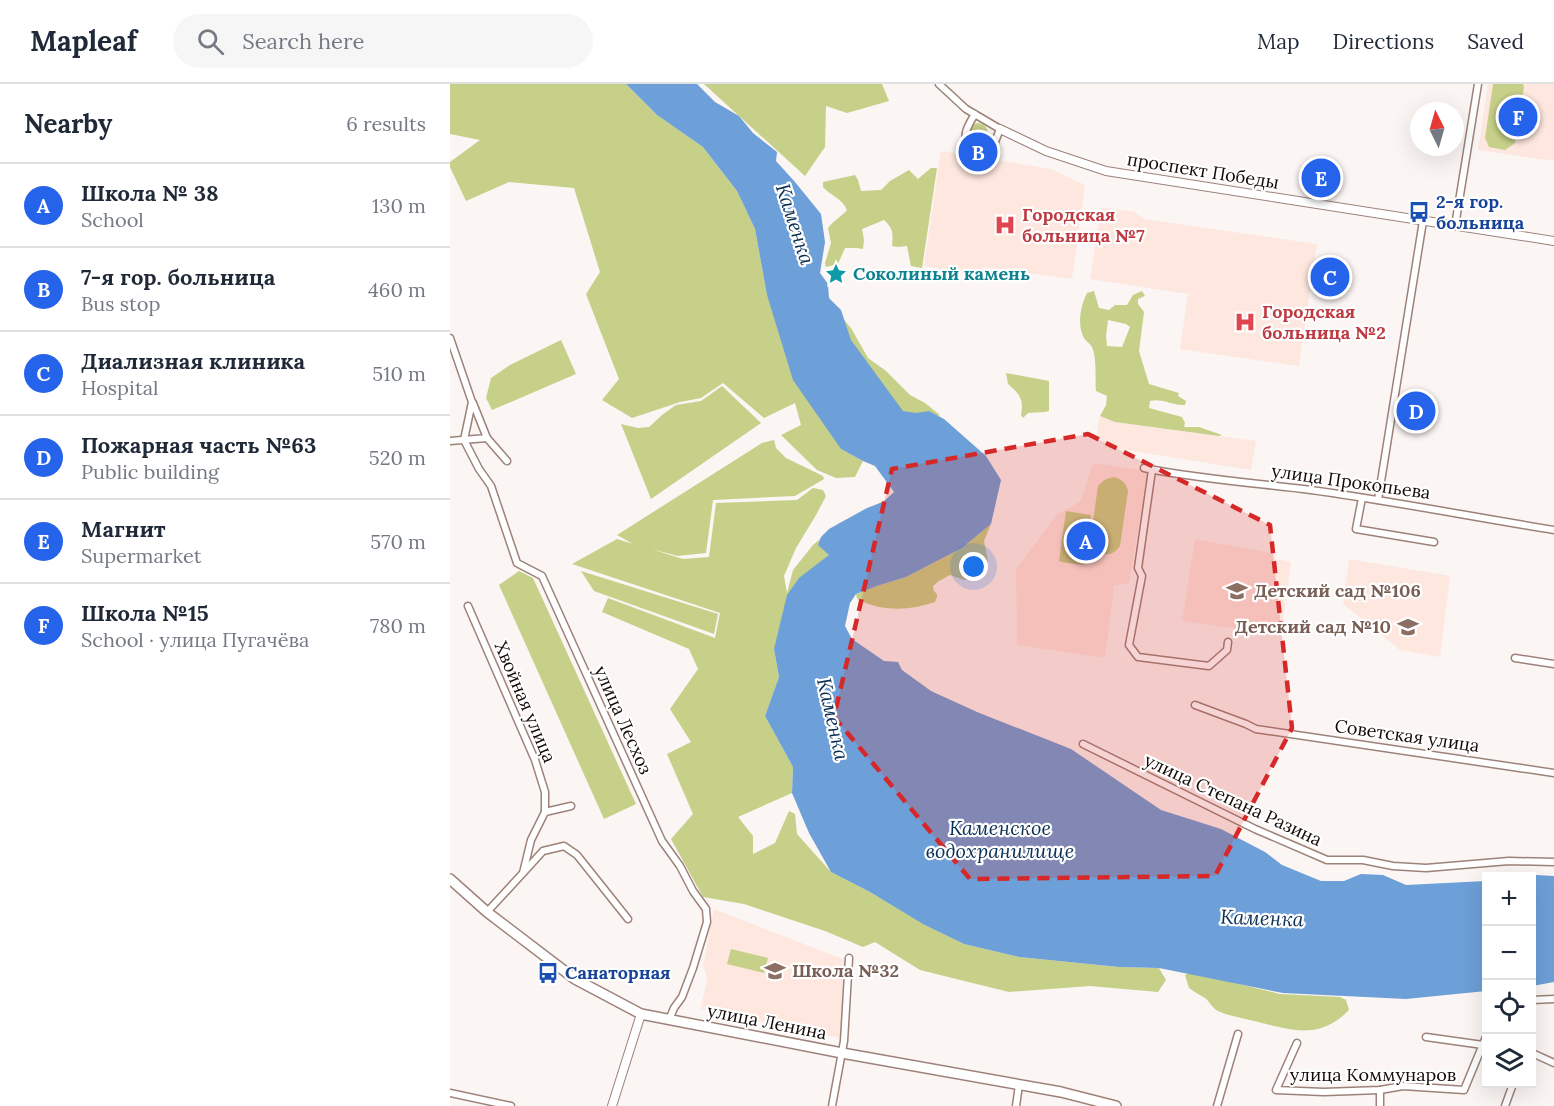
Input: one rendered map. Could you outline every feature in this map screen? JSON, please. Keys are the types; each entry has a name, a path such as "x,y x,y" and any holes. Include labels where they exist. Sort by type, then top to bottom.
{"main road":[{"name":"улица Ленина","path":"450,879 487,912 575,979 641,1014 1061,1092 1116,1106"}],"street":[{"name":"проспект Победы","path":"939,84 966,109 1000,129 1054,154 1106,171 1554,241"},
{"path":"1455,226 1478,84"},
{"path":"975,114 966,128 966,138 969,142 974,145 993,147 1000,129"},
{"path":"1378,500 1423,221"},
{"path":"450,338 487,438 507,461"},
{"path":"465,440 472,402"},
{"path":"450,441 487,438"},
{"name":"улица Лесхоз","path":"465,440 479,469 491,486 518,563 542,576 662,841 706,909 707,922 693,968 682,997 669,1020"},
{"name":"улица Прокопьева","path":"1144,468 1181,475 1378,500 1554,530"},
{"path":"1152,470 1138,568 1142,576 1129,645 1138,657 1209,666 1227,650 1228,642"},
{"path":"1362,498 1356,529 1434,542"},
{"name":"Хвойная улица","path":"468,606 535,760 545,792 545,812"},
{"path":"1515,658 1554,664"},
{"name":"Советская улица","path":"1195,705 1256,729 1554,773"},
{"name":"улица Степана Разина","path":"1083,744 1255,829 1327,860 1363,860 1393,866 1426,868 1509,861 1554,862"},
{"path":"522,873 531,840 545,812 571,806"},
{"path":"487,912 543,851 564,846 577,855 628,919"},
{"path":"832,1106 844,1041 849,958"},
{"path":"1536,1000 1554,999"},
{"path":"612,1106 641,1014"},
{"path":"1217,1106 1238,1034"},
{"path":"1426,1037 1482,1045"},
{"name":"улица Коммунаров","path":"1297,1043 1276,1090 1324,1092 1380,1090 1403,1086 1464,1090 1482,1047"},
{"path":"1536,1055 1554,1063"},
{"path":"1016,1106 1018,1085"},
{"path":"1504,1106 1511,1088"},
{"path":"1380,1090 1380,1106"},
{"path":"450,1093 511,1106"}],"highlighted area":[{"path":"1088,434 1270,525 1292,728 1215,876 970,879 834,717 892,469"}],"shaded area":[{"path":"1488,84 1554,84 1554,161 1478,150"},
{"name":"Городская больница №7","path":"941,151 1051,169 1085,185 1072,279 983,267 981,277 924,266"},
{"name":"Городская больница №2","path":"1101,207 1135,212 1144,219 1317,244 1299,366 1180,349 1188,294 1090,279"},
{"path":"1100,416 1115,422 1256,441 1251,470 1108,447 1097,434"},
{"path":"1093,463 1148,471 1129,583 1114,586 1105,658 1017,645 1016,569 1058,514 1081,501"},
{"name":"Детский сад №106","path":"1195,539 1276,554 1275,559 1291,562 1281,635 1182,621"},
{"name":"Детский сад №10","path":"1349,559 1450,576 1440,657 1400,650 1343,604"},
{"name":"Школа №32","path":"714,909 845,960 841,1038 701,1009 707,977 703,966"}],"green space":[{"path":"450,84 626,84 657,115 703,147 737,191 755,229 767,295 841,449 863,461 855,477 836,478 817,470 781,435 801,425 795,403 764,418 723,383 701,398 680,402 632,418 602,400 619,379 586,294 600,272 574,188 509,182 466,201 450,167 450,162 480,140 450,134"},
{"path":"704,84 882,84 889,101 847,113 826,106 825,147 805,176"},
{"path":"1493,84 1523,84 1524,87 1515,143 1505,150 1489,147 1485,138"},
{"path":"978,123 985,126 988,133 985,140 978,143 971,140 968,133 971,126"},
{"path":"931,168 937,168 922,268 911,266 907,246 892,246 892,232 884,220 862,229 863,249 845,248 838,264 826,267 831,243 828,228 847,210 842,202 823,187 823,182 855,175 861,191 881,190 890,181 909,170 918,179"},
{"path":"1094,291 1099,308 1109,310 1115,305 1127,305 1133,295 1142,291 1145,296 1138,299 1138,304 1144,312 1139,351 1149,384 1179,393 1178,396 1186,401 1185,405 1160,400 1150,401 1149,408 1182,417 1184,427 1199,427 1222,435 1115,422 1100,416 1106,405 1107,396 1096,391 1094,352 1084,337 1080,325 1087,293","holes":["1108,320 1130,327 1122,347 1107,346"]},
{"path":"839,314 851,328 868,358 886,371 910,395 940,415 907,420 852,347"},
{"path":"561,340 576,374 492,410 486,398 491,378 510,365"},
{"path":"1006,373 1049,381 1049,411 1028,413 1023,418 1020,398 1008,384"},
{"path":"722,386 761,423 651,499 621,424 638,428 649,427 676,405 701,401"},
{"path":"774,440 776,448 786,458 823,476 824,479 795,496 713,500 706,553 678,556 651,549 683,559 709,557 716,503 797,500 813,488 823,490 826,496 796,548 784,576 787,593 793,570 813,545 838,524 885,500 774,649 779,677 765,716 793,767 792,793 738,817 753,836 753,854 775,843 789,811 795,814 797,834 831,872 964,944 1019,957 1119,967 1159,968 1166,980 1158,992 1090,986 1009,992 920,970 875,942 863,947 825,931 744,904 703,897 671,839 693,814 667,754 691,742 670,709 698,669 689,649 602,612 608,598 715,638 720,613 572,564 617,539 633,544 617,535 762,443"},
{"path":"1115,477 1123,482 1128,491 1120,546 1110,554 1103,554 1096,552 1090,542 1098,486 1105,480"},
{"path":"1066,511 1091,515 1083,565 1059,561"},
{"path":"991,524 984,541 988,561 986,568 972,580 950,575 939,581 933,586 937,594 935,602 896,609 876,606 857,599 856,594 906,577 962,548"},
{"path":"519,571 533,578 636,804 604,819 499,585"},
{"path":"581,571 718,614 714,634 594,591"},
{"path":"731,949 768,958 764,973 727,964"},
{"path":"1190,972 1280,994 1340,997 1346,1000 1349,1010 1327,1026 1304,1031 1231,1016 1216,1010 1205,998 1189,988 1185,975"}],"water":[{"name":"Каменское водохранилище","path":"626,84 697,84 715,102 739,116 753,133 777,152 776,161 821,214 825,242 820,273 828,284 829,298 841,310 851,340 903,411 916,413 929,411 944,419 986,456 1001,480 991,524 962,548 906,577 856,594 850,603 845,626 852,639 884,661 898,662 902,670 931,691 1071,749 1161,810 1221,829 1265,852 1282,865 1321,881 1344,881 1361,874 1383,875 1406,885 1482,881 1482,991 1406,999 1283,993 1159,968 1119,967 1019,957 964,944 923,924 831,872 809,833 792,793 793,767 765,716 779,677 774,649 787,595 799,578 829,555 818,545 821,537 829,529 883,502 894,492 875,466 841,449 793,380 767,295 755,229 737,191 703,147 657,115"},
{"path":"1536,875 1554,876 1554,982 1536,985"}],"place":[{"name":"Школа №15","path":"1518,117"},
{"name":"7-я гор. больница","path":"978,152"},
{"name":"Магнит","path":"1321,178"},
{"name":"2-я гор. больница","path":"1419,212"},
{"name":"Городская больница №7","path":"1005,225"},
{"name":"Соколиный камень","path":"836,274"},
{"name":"Диализная клиника","path":"1330,277"},
{"name":"Городская больница №2","path":"1245,322"},
{"name":"Пожарная часть №63","path":"1416,411"},
{"name":"Школа № 38","path":"1086,541"},
{"name":"Детский сад №106","path":"1237,591"},
{"name":"Детский сад №10","path":"1408,627"},
{"name":"Школа №32","path":"775,971"},
{"name":"Санаторная","path":"548,973"}],"water label":[{"name":"Каменка","path":"795,224"},
{"name":"Каменка","path":"833,719"},
{"name":"Каменка","path":"1262,918"}]}
